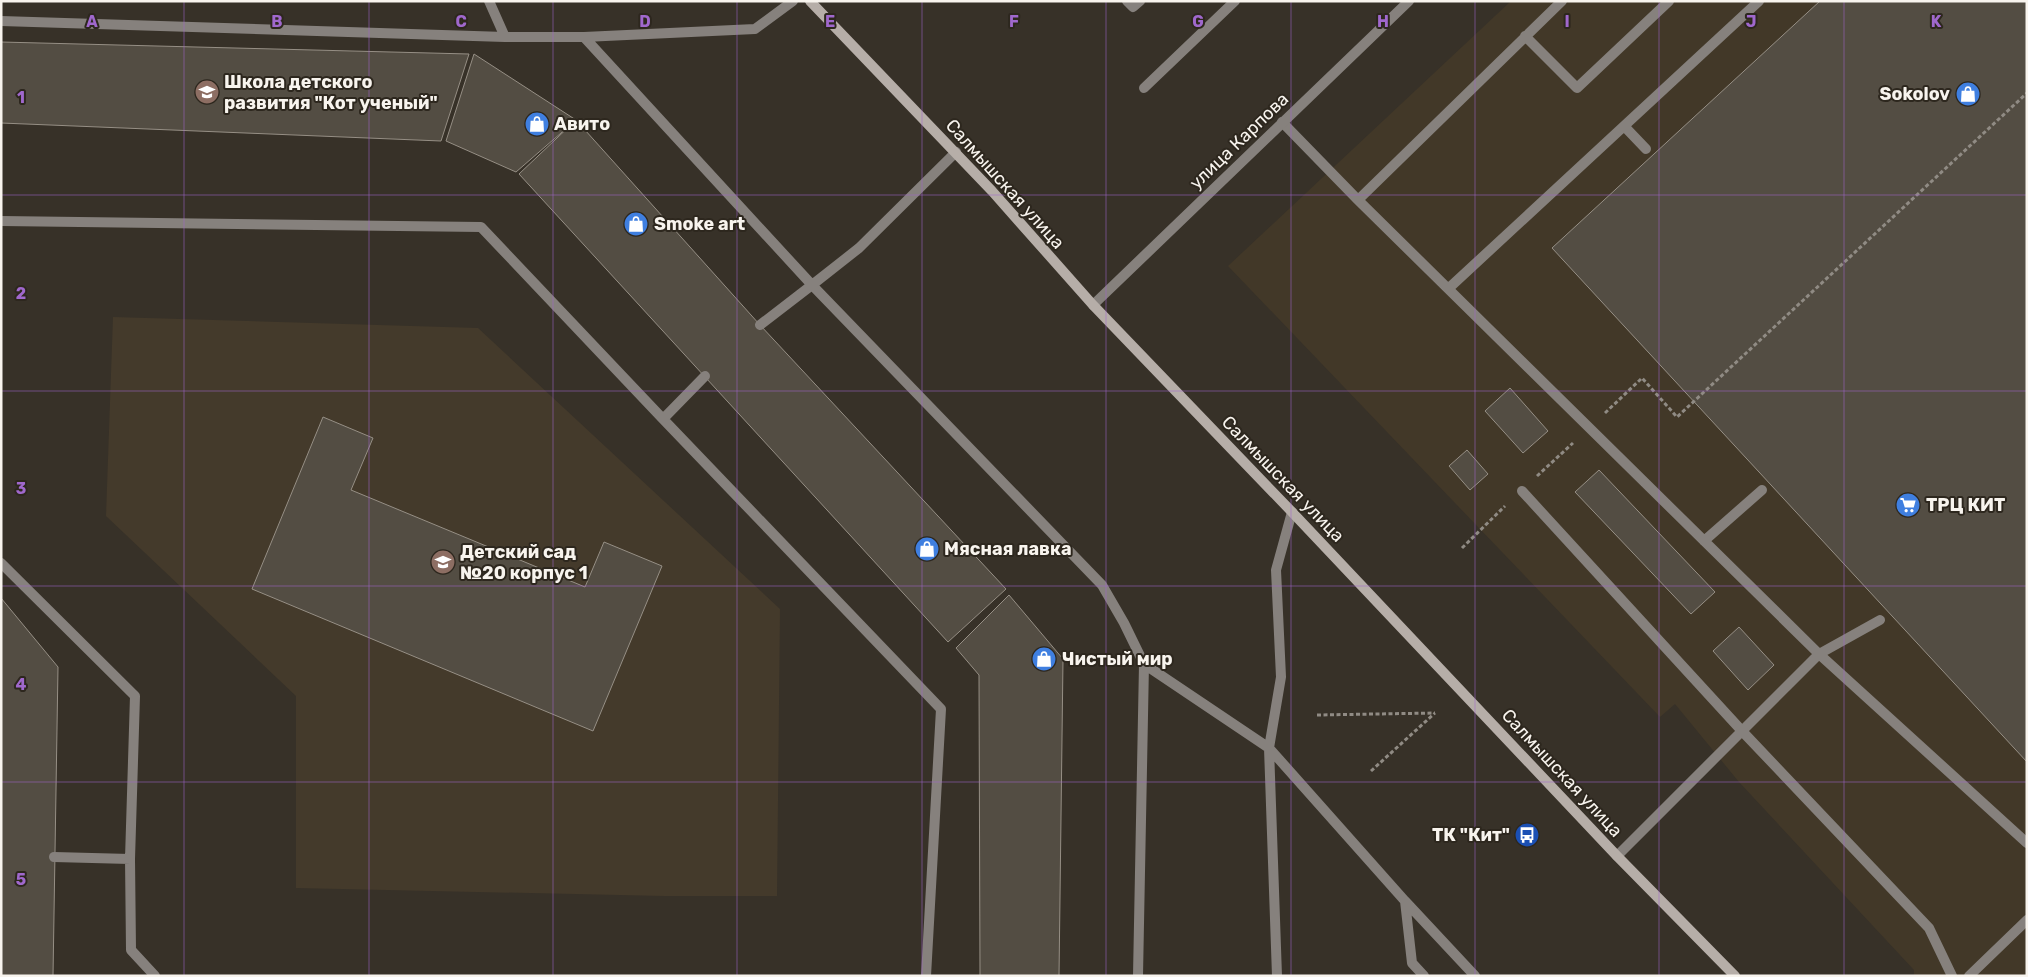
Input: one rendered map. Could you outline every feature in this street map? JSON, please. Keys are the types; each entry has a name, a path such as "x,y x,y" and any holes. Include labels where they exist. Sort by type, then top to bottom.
{"main road":[{"name":"Салмышская улица","path":"810,1 956,152 1093,305 1292,512 1617,856 1735,976"}],"street":[{"path":"489,1 505,37"},
{"path":"1,21 505,37 584,37 755,29 793,1"},
{"path":"1127,1 1134,7 1140,1"},
{"path":"1144,88 1235,1"},
{"name":"улица Карпова","path":"1093,305 1409,1"},
{"path":"1358,200 1562,1"},
{"path":"1525,36 1577,88 1669,1"},
{"path":"1449,288 1759,1"},
{"path":"584,37 812,285 1102,585 1124,623 1144,664 1138,976"},
{"path":"1282,122 1358,200 1819,654 2027,843"},
{"path":"1624,126 1646,149"},
{"path":"760,324 859,248 956,152"},
{"path":"1,221 481,227 663,420 941,709 926,976"},
{"path":"663,420 705,376"},
{"path":"1704,541 1762,490"},
{"path":"1522,491 1742,731 1929,928 1952,976"},
{"path":"1277,976 1269,748 1281,677 1276,570 1292,512"},
{"path":"1,562 135,696 130,858 131,950 155,976"},
{"path":"1617,856 1819,654 1880,620"},
{"path":"1144,664 1269,748 1405,901 1475,976"},
{"path":"54,857 130,858"},
{"path":"1405,901 1412,963 1424,976"},
{"path":"1969,976 2027,920"}],"path":[{"path":"1691,404 2027,93"},
{"path":"1462,548 1495,516"},
{"path":"1317,715 1435,713 1371,771"}],"shaded area":[{"path":"1511,1 2027,1 2027,976 1914,976 1914,970 1739,782 1675,704 1660,717 1228,266"},
{"name":"Детский сад №20 корпус 1","path":"113,317 478,328 780,609 777,896 664,896 296,888 296,696 106,516"}],"building":[{"name":"ТРЦ КИТ","path":"1820,1 2027,1 2027,762 1552,248"},
{"path":"1,42 469,54 441,141 1,123"},
{"path":"474,54 576,120 516,172 446,141"},
{"path":"576,120 760,325 1006,589 948,642 519,174"},
{"path":"1510,388 1548,431 1523,453 1485,411"},
{"path":"323,417 373,438 351,490 585,587 604,542 662,566 593,731 252,589"},
{"path":"1467,450 1488,474 1470,490 1449,466"},
{"path":"1599,470 1715,592 1691,614 1575,492"},
{"path":"1009,595 1063,659 1059,976 980,976 979,675 956,648"},
{"path":"1,598 58,667 53,976 1,976"},
{"path":"1739,627 1774,665 1748,690 1713,651"}],"place":[{"name":"Школа детского развития \"Кот ученый\"","path":"207,92"},
{"name":"Sokolov","path":"1968,94"},
{"name":"Авито","path":"537,124"},
{"name":"Smoke art","path":"636,224"},
{"name":"ТРЦ КИТ","path":"1908,505"},
{"name":"Мясная лавка","path":"927,549"},
{"name":"Детский сад №20 корпус 1","path":"443,562"},
{"name":"Чистый мир","path":"1044,659"},
{"name":"ТК \"Кит\"","path":"1527,835"}]}
